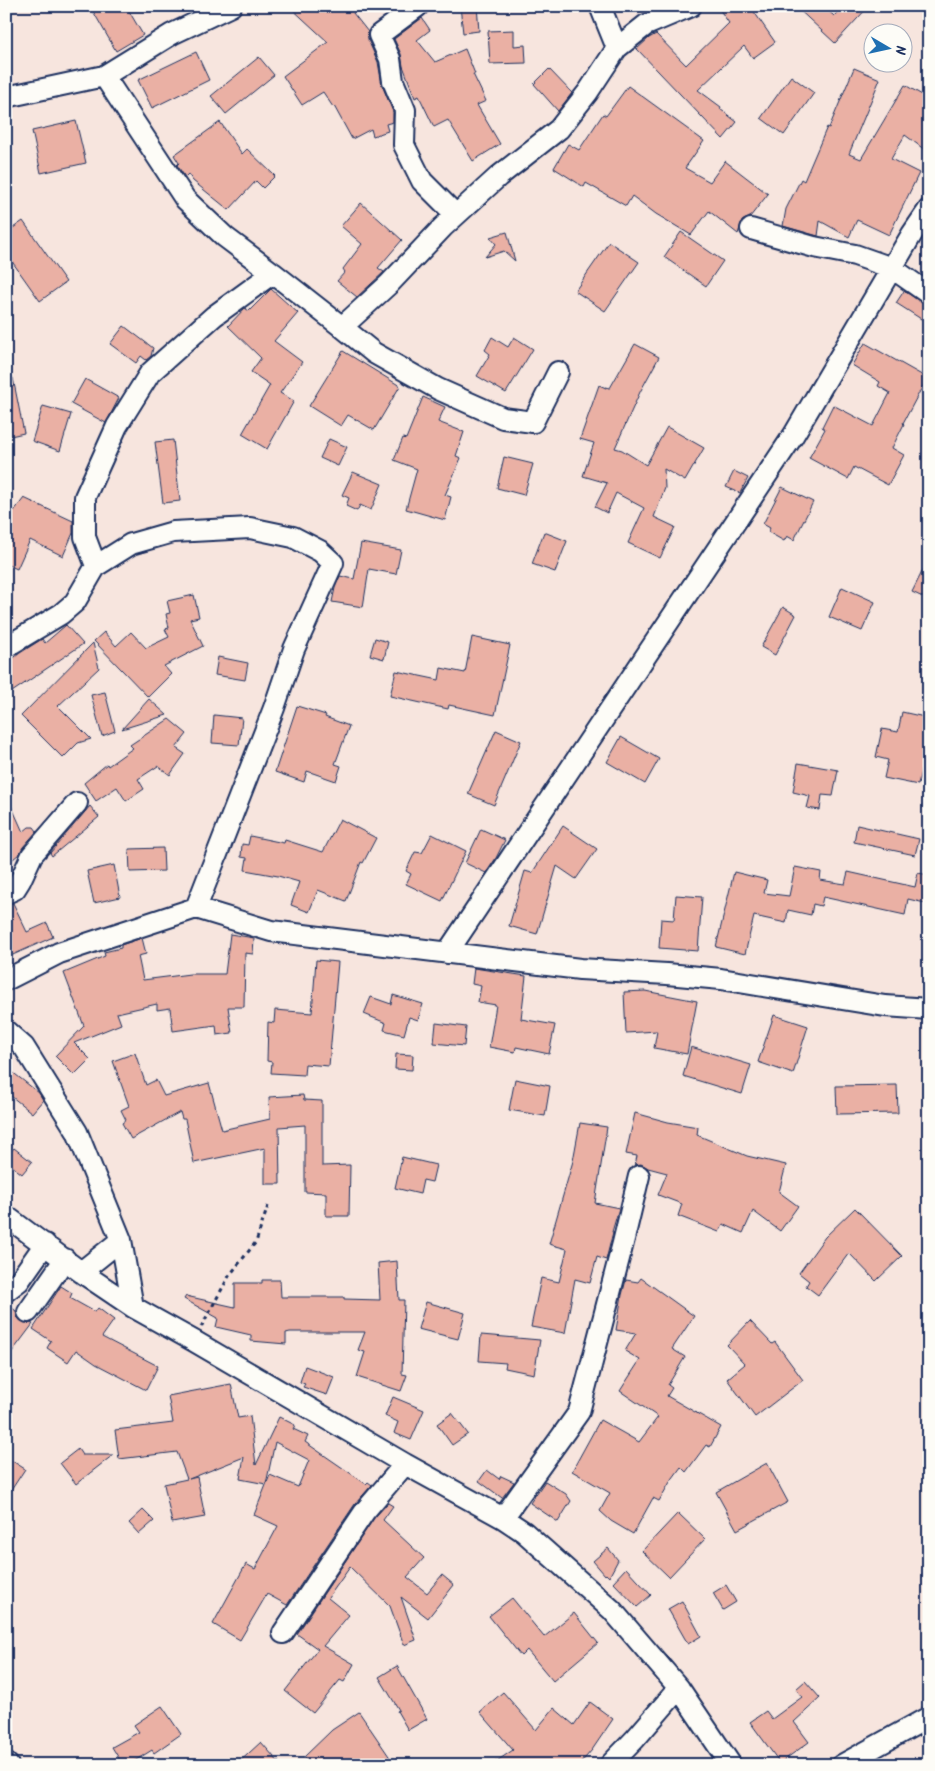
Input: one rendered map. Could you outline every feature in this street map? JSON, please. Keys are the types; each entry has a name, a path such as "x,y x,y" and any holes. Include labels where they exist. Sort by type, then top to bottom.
{"street":[{"path":"6,97 104,76 172,34 231,6"},
{"path":"418,6 379,36 390,60 393,81 405,110 404,145 422,181 456,215"},
{"path":"600,6 617,48"},
{"path":"342,326 389,284 456,215 499,176 559,129 588,92 617,48 646,26 691,6"},
{"path":"104,76 185,199 225,237 342,326 374,353 438,389 503,418 532,422 558,372"},
{"path":"447,953 793,436 929,209"},
{"path":"751,230 814,247 855,255 892,268 929,294"},
{"path":"96,566 85,537 85,497 118,426 131,403 150,373 214,316 273,273"},
{"path":"6,647 61,614 75,602 96,566 131,544 173,532 250,528 293,538 320,551 333,563 294,649 274,708 196,908"},
{"path":"6,893 15,889 32,855 78,803"},
{"path":"6,980 59,954 196,908 272,932 580,970 667,974 721,979 885,1006 929,1009"},
{"path":"6,1031 24,1047 77,1132 121,1240 133,1307"},
{"path":"503,1518 579,1412 639,1176"},
{"path":"6,1216 81,1272 133,1307 405,1464 503,1518 524,1532 612,1610 679,1688 731,1765"},
{"path":"81,1272 121,1240"},
{"path":"6,1291 19,1281 45,1244"},
{"path":"28,1312 65,1259"},
{"path":"283,1633 365,1511 405,1464"},
{"path":"610,1765 679,1688"},
{"path":"842,1765 929,1717"}],"path":[{"path":"194,1341 229,1276 256,1242 268,1206"}],"building":[{"path":"90,6 126,6 143,35 116,51"},
{"path":"289,6 360,6 353,13 368,32 368,40 378,62 382,85 393,112 393,122 386,124 388,131 373,136 371,129 352,139 334,106 323,92 302,105 283,76 328,42"},
{"path":"460,6 477,6 479,31 463,33"},
{"path":"717,6 750,6 775,42 753,58 744,46 698,90 737,122 723,139 637,49 656,34 686,65 729,23"},
{"path":"795,6 823,6 834,16 843,6 869,6 835,43"},
{"path":"422,18 430,30 417,40 435,62 465,49 475,74 473,74 486,101 477,105 500,144 473,161 448,120 434,127 419,96 415,98 403,66 401,54 394,39"},
{"path":"514,30 514,46 525,45 526,63 490,64 488,31"},
{"path":"196,52 209,80 152,108 138,80"},
{"path":"259,57 274,75 226,114 211,96"},
{"path":"854,68 880,79 849,154 861,159 905,85 929,99 929,153 905,135 891,159 919,173 889,235 857,220 849,237 820,221 818,236 783,226 786,209 801,179 804,181 827,127 829,128"},
{"path":"549,69 572,93 558,111 534,84"},
{"path":"791,76 814,93 784,135 761,118"},
{"path":"628,86 704,141 685,168 710,182 725,161 768,194 750,217 742,221 738,234 709,211 691,235 656,214 632,196 626,206 586,183 584,187 554,168 568,144 579,150 603,114 606,116"},
{"path":"76,121 86,163 41,173 32,131"},
{"path":"220,122 242,154 247,149 275,176 263,188 256,181 229,210 193,181 188,174 185,177 177,165 179,163 174,155"},
{"path":"361,203 402,240 378,268 384,272 357,297 337,281 345,272 343,269 362,244 341,226"},
{"path":"23,221 66,282 40,301 6,253 6,233"},
{"path":"507,232 515,261 504,251 485,257 496,244 490,237"},
{"path":"681,232 723,261 706,286 664,257"},
{"path":"609,242 639,262 605,311 575,291"},
{"path":"271,289 298,313 274,341 302,362 280,393 294,401 267,449 242,434 270,385 251,372 261,358 228,326 245,308 249,311"},
{"path":"904,291 929,307 929,324 896,303"},
{"path":"124,326 153,348 151,356 146,360 141,356 136,363 110,344"},
{"path":"492,337 508,347 514,337 533,349 506,393 477,376 490,354 485,350"},
{"path":"865,343 927,378 892,448 904,455 888,485 854,467 848,479 809,458 825,429 822,427 833,405 873,426 890,393 878,386 880,382 852,365"},
{"path":"635,344 659,357 640,392 615,448 622,450 646,465 667,427 704,448 685,481 664,469 665,488 654,517 675,527 660,558 628,543 644,508 616,493 607,513 595,507 607,483 583,476 594,443 580,439 599,385 610,388"},
{"path":"343,351 400,386 374,430 348,415 341,426 309,406"},
{"path":"6,378 13,378 24,433 6,437"},
{"path":"85,379 119,398 106,423 71,404"},
{"path":"423,397 445,407 438,422 464,432 456,456 461,458 445,495 451,497 445,520 406,509 417,469 394,460 403,438 406,439"},
{"path":"43,406 71,414 60,451 32,441"},
{"path":"329,439 347,447 338,466 320,458"},
{"path":"173,440 180,501 163,503 155,442"},
{"path":"504,457 533,464 524,495 497,488"},
{"path":"734,471 748,478 740,493 726,487"},
{"path":"353,472 382,484 371,510 360,505 357,511 346,506 349,498 342,495"},
{"path":"782,487 813,502 794,540 787,536 784,541 768,532 770,528 763,524"},
{"path":"24,498 73,521 73,533 63,556 30,540 17,569 6,564 6,505 14,511"},
{"path":"544,532 567,541 555,572 532,564"},
{"path":"361,543 401,550 396,574 369,569 363,607 332,602 340,576 354,579"},
{"path":"929,558 929,600 912,592"},
{"path":"842,587 875,602 862,631 829,617"},
{"path":"194,595 199,617 190,619 203,646 164,666 171,674 148,697 94,641 104,632 116,646 131,632 146,648 169,637 165,629 169,628 166,614 170,613 167,601"},
{"path":"783,607 796,615 775,655 761,647"},
{"path":"66,625 83,644 6,696 6,664 42,639 45,643"},
{"path":"472,637 510,645 495,715 449,705 448,709 390,696 396,671 439,680 441,668 465,673"},
{"path":"375,638 388,642 384,659 370,655"},
{"path":"93,643 99,668 58,706 91,739 78,743 63,758 21,716"},
{"path":"218,657 248,663 245,680 215,675"},
{"path":"105,692 115,731 102,736 91,695"},
{"path":"149,699 167,715 122,729"},
{"path":"297,706 326,715 325,717 349,726 335,764 341,766 336,781 307,771 304,782 275,772"},
{"path":"902,712 929,718 929,732 918,785 884,778 888,760 876,757 882,729 898,732"},
{"path":"214,715 242,718 239,745 212,743"},
{"path":"169,719 187,734 176,748 185,754 170,775 158,766 138,779 144,789 126,801 117,787 96,801 84,783 107,764 108,766 133,748 130,745"},
{"path":"496,730 521,741 494,805 468,794"},
{"path":"621,737 659,759 645,784 607,762"},
{"path":"798,763 838,770 833,796 822,795 820,810 807,808 810,796 793,792"},
{"path":"6,794 23,832 29,827 34,827 37,831 19,854 6,865"},
{"path":"90,806 99,817 52,856 50,853"},
{"path":"340,819 376,838 363,863 361,862 346,901 318,890 309,912 291,905 299,882 245,870 247,858 241,857 242,844 248,845 250,836 284,843 285,840 323,852"},
{"path":"857,825 919,839 915,855 854,842"},
{"path":"563,826 597,849 576,879 557,866 537,934 509,926 525,871 532,873"},
{"path":"481,829 505,840 486,873 465,863"},
{"path":"432,834 466,851 442,901 406,884 411,874 406,871 415,852 422,853"},
{"path":"163,848 164,871 130,872 129,849"},
{"path":"114,865 120,897 94,903 87,871"},
{"path":"795,867 821,872 820,880 845,884 848,872 915,887 918,873 929,875 929,904 908,899 905,915 823,897 821,906 813,904 811,915 788,910 786,923 754,916 745,954 716,947 734,872 767,880 764,893 789,896"},
{"path":"676,895 702,897 698,951 659,948 661,919 674,920"},
{"path":"13,903 27,932 47,923 53,937 6,958 6,905"},
{"path":"230,934 254,938 253,954 245,953 244,1007 228,1007 232,1033 217,1035 216,1025 173,1031 170,1008 157,1010 157,1004 117,1013 121,1024 74,1043 90,1059 74,1075 55,1056 84,1026 64,973 105,956 104,952 121,948 121,945 142,938 146,954 138,956 143,980 190,974 225,974"},
{"path":"316,960 338,962 329,1066 305,1064 304,1075 271,1073 272,1062 267,1061 268,1022 274,1023 275,1010 312,1013"},
{"path":"474,968 526,976 521,1019 555,1025 549,1054 516,1047 515,1052 489,1047 496,1005 478,1002 481,986 472,984"},
{"path":"645,991 697,1001 687,1054 654,1048 657,1031 626,1033 624,992"},
{"path":"393,995 423,1004 418,1020 409,1017 404,1035 384,1030 386,1023 364,1014 371,997 391,1004"},
{"path":"774,1015 808,1026 793,1074 758,1062"},
{"path":"436,1023 466,1027 464,1046 434,1043"},
{"path":"691,1047 751,1065 742,1094 683,1076"},
{"path":"135,1053 146,1085 156,1080 164,1096 209,1083 222,1130 270,1119 269,1097 303,1095 304,1100 322,1101 322,1166 350,1165 349,1216 326,1216 326,1193 305,1192 305,1125 279,1127 280,1184 265,1184 265,1148 194,1163 185,1119 182,1119 180,1112 131,1139 122,1123 126,1120 121,1110 129,1106 113,1061"},
{"path":"396,1054 413,1055 412,1070 395,1069"},
{"path":"6,1067 39,1093 43,1100 32,1113 6,1092"},
{"path":"515,1079 550,1086 545,1116 509,1110"},
{"path":"897,1085 898,1113 837,1114 836,1086"},
{"path":"635,1113 668,1122 698,1127 697,1135 747,1156 786,1165 779,1192 798,1206 780,1231 753,1211 743,1233 723,1224 719,1232 678,1216 682,1204 658,1195 667,1173 641,1164 635,1165 637,1156 626,1154"},
{"path":"580,1123 607,1127 595,1203 619,1208 606,1260 597,1257 590,1283 575,1279 565,1333 531,1327 541,1278 559,1282 567,1249 549,1244 573,1161"},
{"path":"14,1148 32,1162 22,1174 6,1161 6,1157"},
{"path":"402,1157 436,1165 432,1182 423,1180 420,1194 395,1188"},
{"path":"855,1208 902,1256 876,1281 849,1253 818,1295 806,1286 809,1281 799,1273 825,1237"},
{"path":"397,1261 399,1300 404,1300 402,1374 407,1375 401,1391 357,1377 365,1352 358,1350 365,1332 290,1332 286,1333 286,1344 251,1341 251,1335 216,1327 218,1318 184,1299 186,1296 235,1307 235,1283 262,1283 262,1280 280,1280 281,1297 344,1297 344,1299 380,1300 378,1263"},
{"path":"641,1278 694,1316 672,1349 685,1357 668,1385 672,1388 667,1396 721,1427 710,1447 706,1445 686,1472 681,1467 659,1501 653,1498 633,1534 611,1521 600,1511 610,1493 572,1471 600,1420 639,1442 658,1417 620,1391 640,1360 625,1351 636,1333 616,1330 622,1295 626,1280 638,1282"},
{"path":"61,1286 72,1293 70,1298 95,1312 98,1308 114,1320 102,1337 158,1366 146,1390 96,1364 76,1350 68,1362 47,1348 51,1341 33,1329"},
{"path":"426,1302 465,1313 458,1339 418,1329"},
{"path":"6,1303 16,1311 17,1317 21,1321 33,1324 6,1360"},
{"path":"750,1321 772,1344 775,1342 803,1380 755,1417 727,1379 745,1364 727,1345"},
{"path":"481,1335 540,1340 534,1374 505,1368 506,1363 479,1361"},
{"path":"305,1366 334,1377 327,1395 303,1387 305,1384 300,1382"},
{"path":"231,1384 238,1418 250,1416 256,1465 279,1417 295,1425 293,1429 308,1436 305,1442 366,1484 368,1482 372,1485 355,1504 287,1605 267,1594 240,1640 213,1624 246,1564 255,1569 278,1526 254,1515 270,1475 298,1487 309,1460 275,1442 266,1484 240,1479 244,1457 189,1479 197,1477 205,1517 172,1523 164,1484 187,1479 177,1452 119,1459 115,1430 173,1423 168,1396"},
{"path":"393,1397 424,1410 411,1440 394,1433 398,1422 385,1416"},
{"path":"452,1413 468,1434 452,1445 437,1424"},
{"path":"78,1449 82,1455 113,1455 76,1484 60,1463"},
{"path":"6,1457 25,1469 6,1498"},
{"path":"767,1463 788,1502 737,1530 716,1492"},
{"path":"487,1470 499,1479 501,1476 514,1482 502,1498 479,1481"},
{"path":"545,1481 566,1494 571,1501 558,1522 530,1503"},
{"path":"388,1503 393,1506 383,1520 424,1558 407,1577 427,1593 442,1575 454,1585 428,1618 401,1597 416,1640 404,1645 390,1606 350,1567 328,1598 349,1615 323,1646 354,1664 344,1682 340,1680 313,1713 285,1691 318,1649 297,1634 374,1518"},
{"path":"143,1510 154,1521 139,1534 129,1523"},
{"path":"678,1513 705,1539 669,1577 642,1551"},
{"path":"608,1548 618,1560 609,1577 593,1561"},
{"path":"626,1568 651,1595 637,1607 613,1582"},
{"path":"726,1585 736,1602 723,1610 713,1593"},
{"path":"512,1598 544,1637 574,1613 598,1643 553,1681 527,1650 521,1656 489,1616"},
{"path":"682,1601 701,1636 688,1644 668,1609"},
{"path":"397,1666 427,1719 408,1730 397,1711 399,1710 379,1677"},
{"path":"805,1681 820,1698 794,1722 809,1742 780,1763 750,1722 766,1711 772,1719 802,1697 796,1689"},
{"path":"503,1692 536,1730 554,1708 574,1725 590,1702 613,1719 592,1750 579,1765 491,1765 513,1750 480,1712"},
{"path":"162,1706 181,1734 154,1753 152,1750 128,1765 123,1765 112,1747 139,1732 134,1725"},
{"path":"359,1712 395,1765 311,1765 304,1757 332,1730"},
{"path":"261,1742 281,1765 236,1765"}]}
